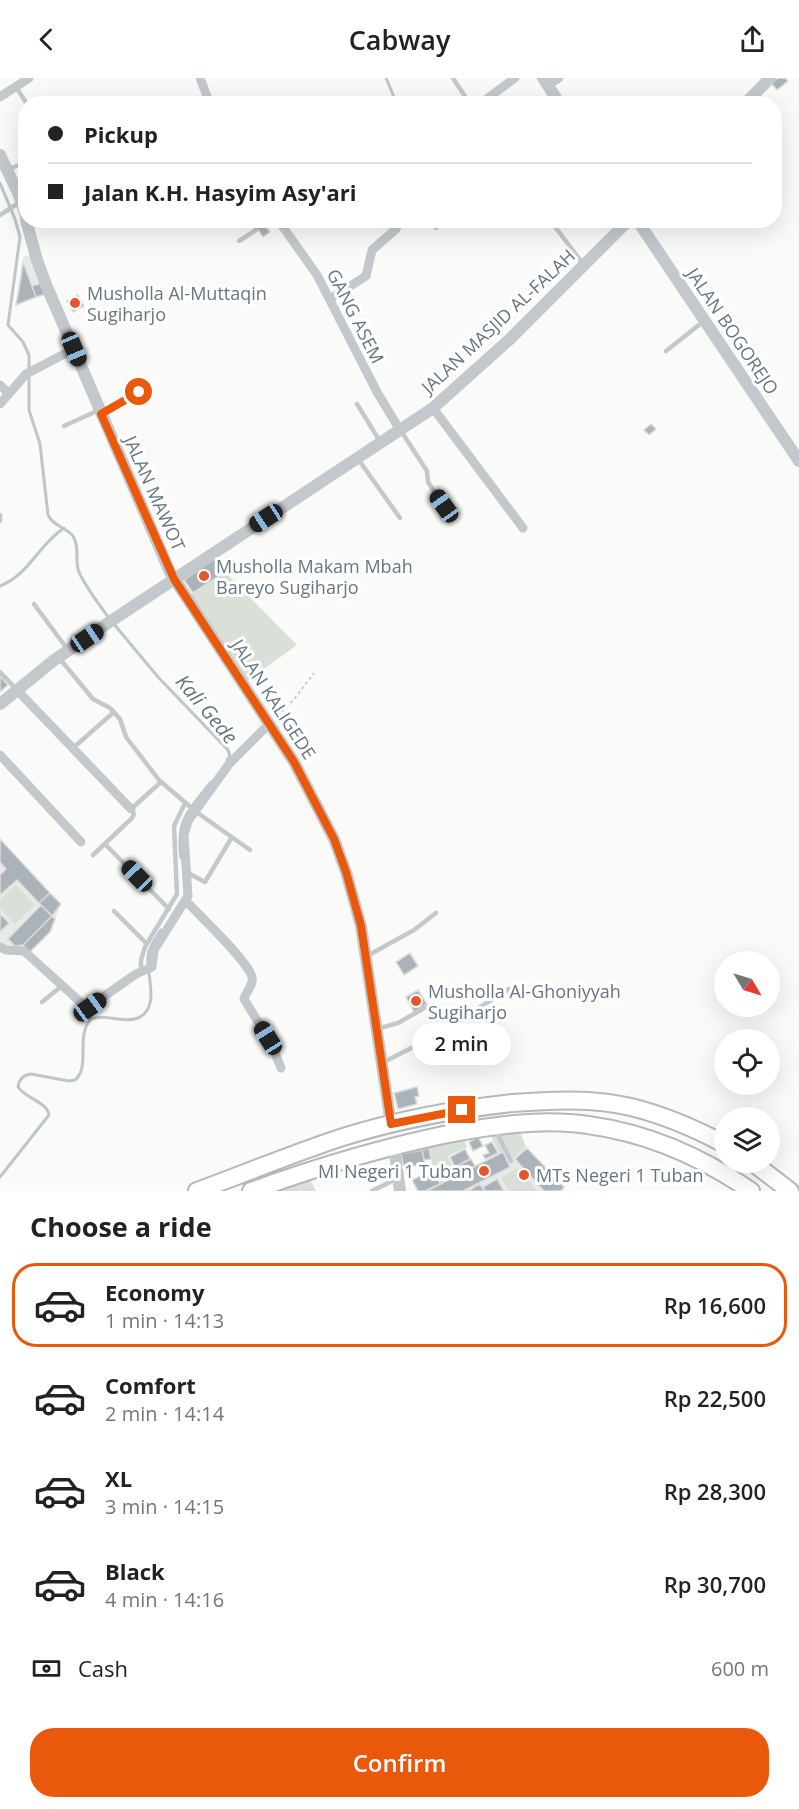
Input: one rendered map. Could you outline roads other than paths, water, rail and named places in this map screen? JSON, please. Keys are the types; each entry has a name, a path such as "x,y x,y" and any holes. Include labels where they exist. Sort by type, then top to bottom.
{"highway":[{"path":"197,1191 316,1146 391,1124 505,1104 580,1101 622,1106 648,1112 714,1139"},
{"path":"251,1191 345,1159 394,1146 494,1127 569,1123 618,1130 661,1143 726,1174 751,1191"},
{"path":"766,1173 790,1191"},
{"path":"226,1191 274,1174 289,1177"}],"street":[{"path":"0,97 29,78"},
{"path":"200,78 207,96"},
{"path":"491,96 515,78"},
{"path":"555,96 545,82 559,78"},
{"path":"753,96 770,78"},
{"name":"JALAN MAWOT","path":"0,155 8,169 18,203"},
{"name":"JALAN MAWOT","path":"29,228 37,260 100,412 174,579"},
{"name":"GANG ASEM","path":"285,228 306,256 377,392 400,430"},
{"path":"330,299 366,276 372,251 396,228"},
{"name":"JALAN MASJID AL-FALAH","path":"0,704 63,654 105,625 433,408 490,358 621,228"},
{"name":"JALAN BOGOREJO","path":"642,228 799,461"},
{"path":"0,404 30,371 74,349"},
{"path":"0,385 9,394"},
{"path":"433,408 523,528"},
{"name":"JALAN KALIGEDE","path":"174,579 303,777 334,839 351,888 366,956 391,1124"},
{"path":"16,690 131,809"},
{"path":"0,947 6,951 24,951 84,1007 88,1008 153,965 154,950 186,901 189,891 184,832 190,807 269,724"},
{"path":"0,755 81,842"},
{"path":"186,901 228,945 250,974 252,981 244,999 271,1043 281,1068"},
{"path":"394,1146 400,1191"}],"lane":[{"path":"453,78 465,96"},
{"path":"16,87 22,96"},
{"path":"8,169 18,165"},
{"path":"0,215 18,203"},
{"path":"239,241 256,230 256,228"},
{"path":"556,228 584,265"},
{"path":"666,351 705,321"},
{"path":"64,426 100,412 139,392"},
{"path":"357,404 381,443"},
{"path":"400,430 427,471 428,482 444,506"},
{"path":"358,458 400,518"},
{"path":"0,515 0,521"},
{"path":"34,604 63,654 94,700 114,712 121,720 127,738 161,782 190,807 250,850"},
{"path":"0,672 16,690"},
{"path":"73,748 114,712"},
{"path":"93,855 132,818 134,814 131,809 161,782"},
{"path":"145,970 141,960 147,944 169,909 178,888 174,826 190,807"},
{"path":"188,873 204,882 232,837"},
{"path":"105,844 169,909"},
{"path":"114,911 147,944"},
{"path":"366,956 408,933 436,913"},
{"path":"42,1002 63,985"},
{"path":"382,1064 427,1040 509,989"},
{"path":"377,1029 398,1023 426,1007"},
{"path":"494,1127 511,1161"},
{"path":"372,1191 398,1178"}],"waterway":[{"path":"386,78 394,96"},
{"name":"Kali Gede","path":"0,183 20,237 8,325 23,342 29,355 29,410 40,444 48,515 53,522 73,536 80,574 109,618"},
{"path":"0,586 19,575 48,542 64,528"},
{"name":"Kali Gede","path":"113,623 158,677 228,750 230,756 227,760"},
{"name":"Kali Gede","path":"181,858 182,824 190,809 211,782"},
{"name":"Kali Gede","path":"0,1177 49,1115 40,1103 21,1091 18,1087 20,1080 31,1074 69,1081 75,1080 82,1067 84,1034 91,1019 102,1017 132,1020 145,1013 151,999 149,952 161,930"}],"place":[{"name":"Musholla Al-Muttaqin Sugiharjo","path":"75,303"},
{"name":"Musholla Makam Mbah Bareyo Sugiharjo","path":"204,576"},
{"name":"Musholla Al-Ghoniyyah Sugiharjo","path":"416,1001"},
{"name":"MI Negeri 1 Tuban","path":"484,1171"},
{"name":"MTs Negeri 1 Tuban","path":"524,1175"}]}
